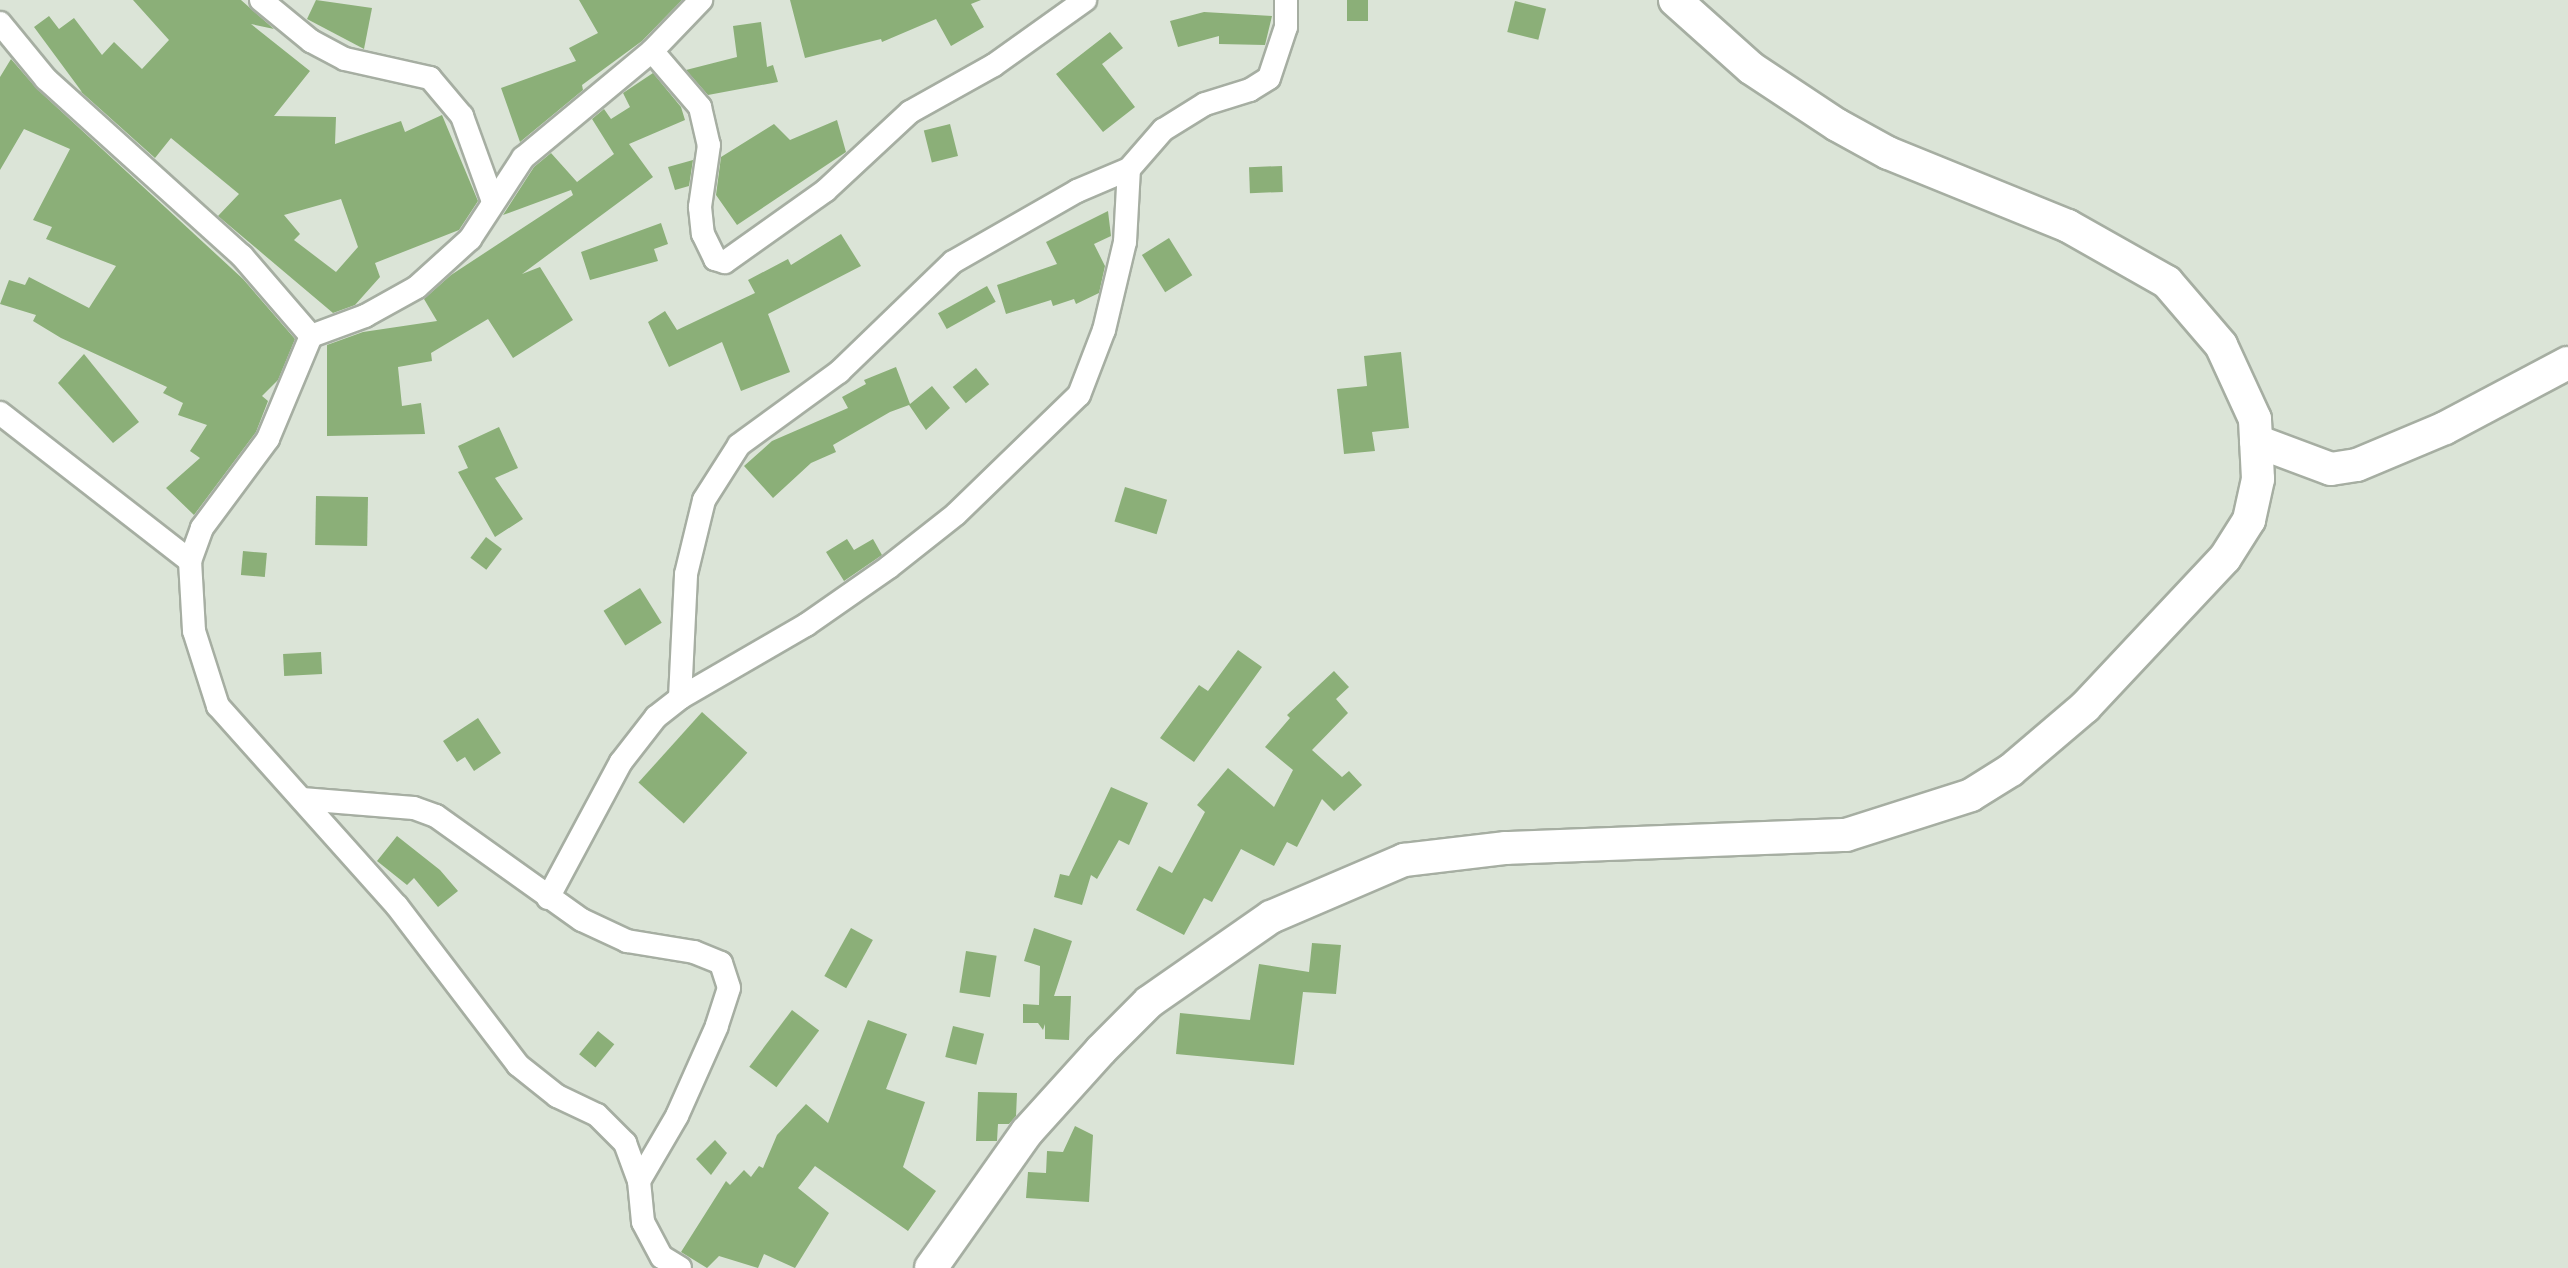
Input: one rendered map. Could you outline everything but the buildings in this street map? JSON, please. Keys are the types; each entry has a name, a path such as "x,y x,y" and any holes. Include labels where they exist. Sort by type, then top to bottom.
{"street":[{"path":"261,0 311,41 345,59 430,78 462,116 492,199"},
{"path":"680,1268 652,1242 643,1222 639,1181 625,1143 597,1115 557,1096 518,1065 397,906 218,706 194,631 190,561 202,528 268,439 311,336 365,316 417,287 470,239 492,199 523,158 652,51 701,0"},
{"path":"652,51 700,107 709,145 700,207 703,234 715,259 725,262 742,255 825,191 900,119 994,65 1085,0"},
{"path":"680,698 686,574 704,500 739,445 839,372 953,262 1077,191 1129,169 1174,124 1205,104 1250,90 1269,78 1286,27 1286,0"},
{"path":"931,1268 1027,1132 1149,1002 1271,917 1348,880 1404,860 1506,848 1846,835 1903,821 1971,795 1998,779 2085,707 2225,558 2249,520 2258,479 2255,419 2221,345 2167,282 2068,226 1888,153 1837,125 1751,68 1675,0"},
{"path":"0,23 46,79 242,256 311,336"},
{"path":"548,898 636,738 680,698 806,625 889,567 956,514 1079,395 1104,330 1125,242 1129,169"},
{"path":"2256,441 2331,469 2357,465 2445,428 2568,363"},
{"path":"0,413 190,561"},
{"path":"302,799 414,808 436,816 548,898 627,941 694,952 721,963 728,976 711,1039 677,1116 639,1181"}]}
